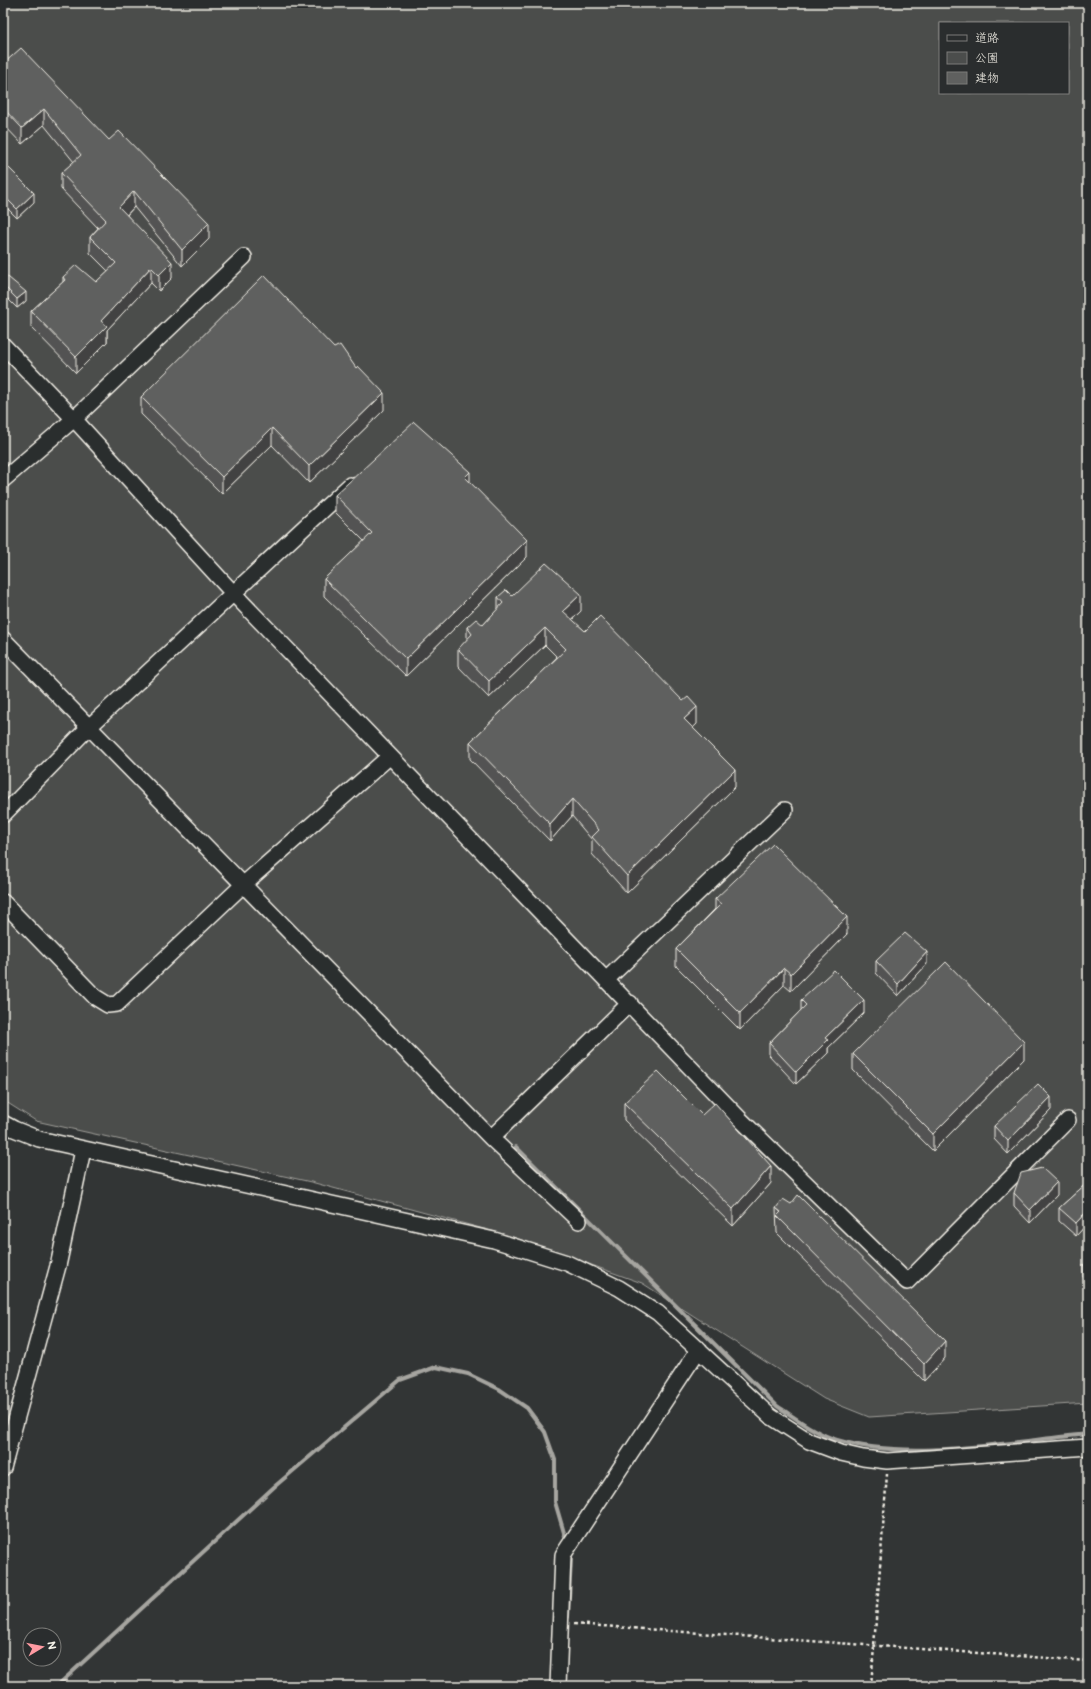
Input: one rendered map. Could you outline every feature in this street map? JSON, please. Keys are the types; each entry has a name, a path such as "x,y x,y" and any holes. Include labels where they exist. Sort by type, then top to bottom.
{"street":[{"path":"3,480 74,419 244,257"},
{"path":"3,345 74,419 233,593 606,980 630,1003 740,1119 907,1282 1068,1120"},
{"path":"3,815 89,727 362,474"},
{"path":"3,639 491,1138 579,1221"},
{"path":"3,902 95,997 108,1005 117,1004 244,884 390,756"},
{"path":"606,980 785,810"},
{"path":"491,1138 630,1003"},
{"path":"3,1123 39,1139 494,1240 567,1263 619,1288 658,1313 699,1349 770,1416 810,1441 841,1453 887,1461 1088,1447"},
{"path":"3,1468 58,1266 84,1150"},
{"path":"558,1686 564,1555 699,1349"}],"path":[{"path":"871,1686 887,1461"},
{"path":"560,1623 1088,1661"}],"green space":[{"path":"3,3 1088,3 1088,1403 869,1417 824,1399 642,1283 510,1236 311,1182 36,1121 3,1100"}],"building":[{"path":"21,48 109,140 119,131 209,223 182,250 134,191 119,207 172,262 159,275 151,267 101,321 107,326 76,357 31,311 65,280 63,277 76,265 96,282 116,263 90,237 106,220 61,173 81,155 44,109 22,128 3,108 3,64"},
{"path":"3,162 34,193 17,209 3,195"},
{"path":"3,273 26,292 17,299 3,285"},
{"path":"264,275 334,348 340,345 356,368 358,366 384,393 309,466 272,428 222,477 141,397"},
{"path":"414,422 470,472 465,477 527,540 406,659 324,579 372,533 335,495"},
{"path":"546,563 581,594 563,611 585,631 600,616 683,701 688,697 697,707 684,719 735,770 627,876 592,837 599,830 572,799 550,824 470,742 566,649 545,628 489,681 458,649 472,634 467,627 476,619 483,625 503,603 498,597 506,590 512,596"},
{"path":"773,844 847,917 791,974 784,968 740,1013 676,949 721,904 715,899"},
{"path":"905,933 927,952 898,984 876,961"},
{"path":"946,962 1024,1042 933,1134 853,1054"},
{"path":"834,970 864,1000 825,1038 828,1040 796,1072 769,1043 806,1005 801,1000"},
{"path":"658,1071 702,1115 715,1103 771,1166 733,1209 624,1103"},
{"path":"1038,1084 1051,1097 1008,1141 994,1126"},
{"path":"1042,1168 1057,1182 1030,1210 1014,1193 1021,1173"},
{"path":"1088,1182 1088,1210 1076,1223 1059,1208"},
{"path":"798,1195 945,1341 924,1364 777,1216 781,1212 776,1208 783,1199 791,1204"},
{"path":"1088,1260 1088,1269 1083,1265"}],"waterway":[{"path":"516,1147 777,1406 821,1434 837,1440 866,1446 929,1450 995,1445 1088,1434"},
{"path":"57,1686 274,1487 400,1380 436,1367 468,1374 499,1389 527,1408 545,1432 555,1460 555,1502 567,1543"},
{"path":"568,1617 570,1554"}]}
